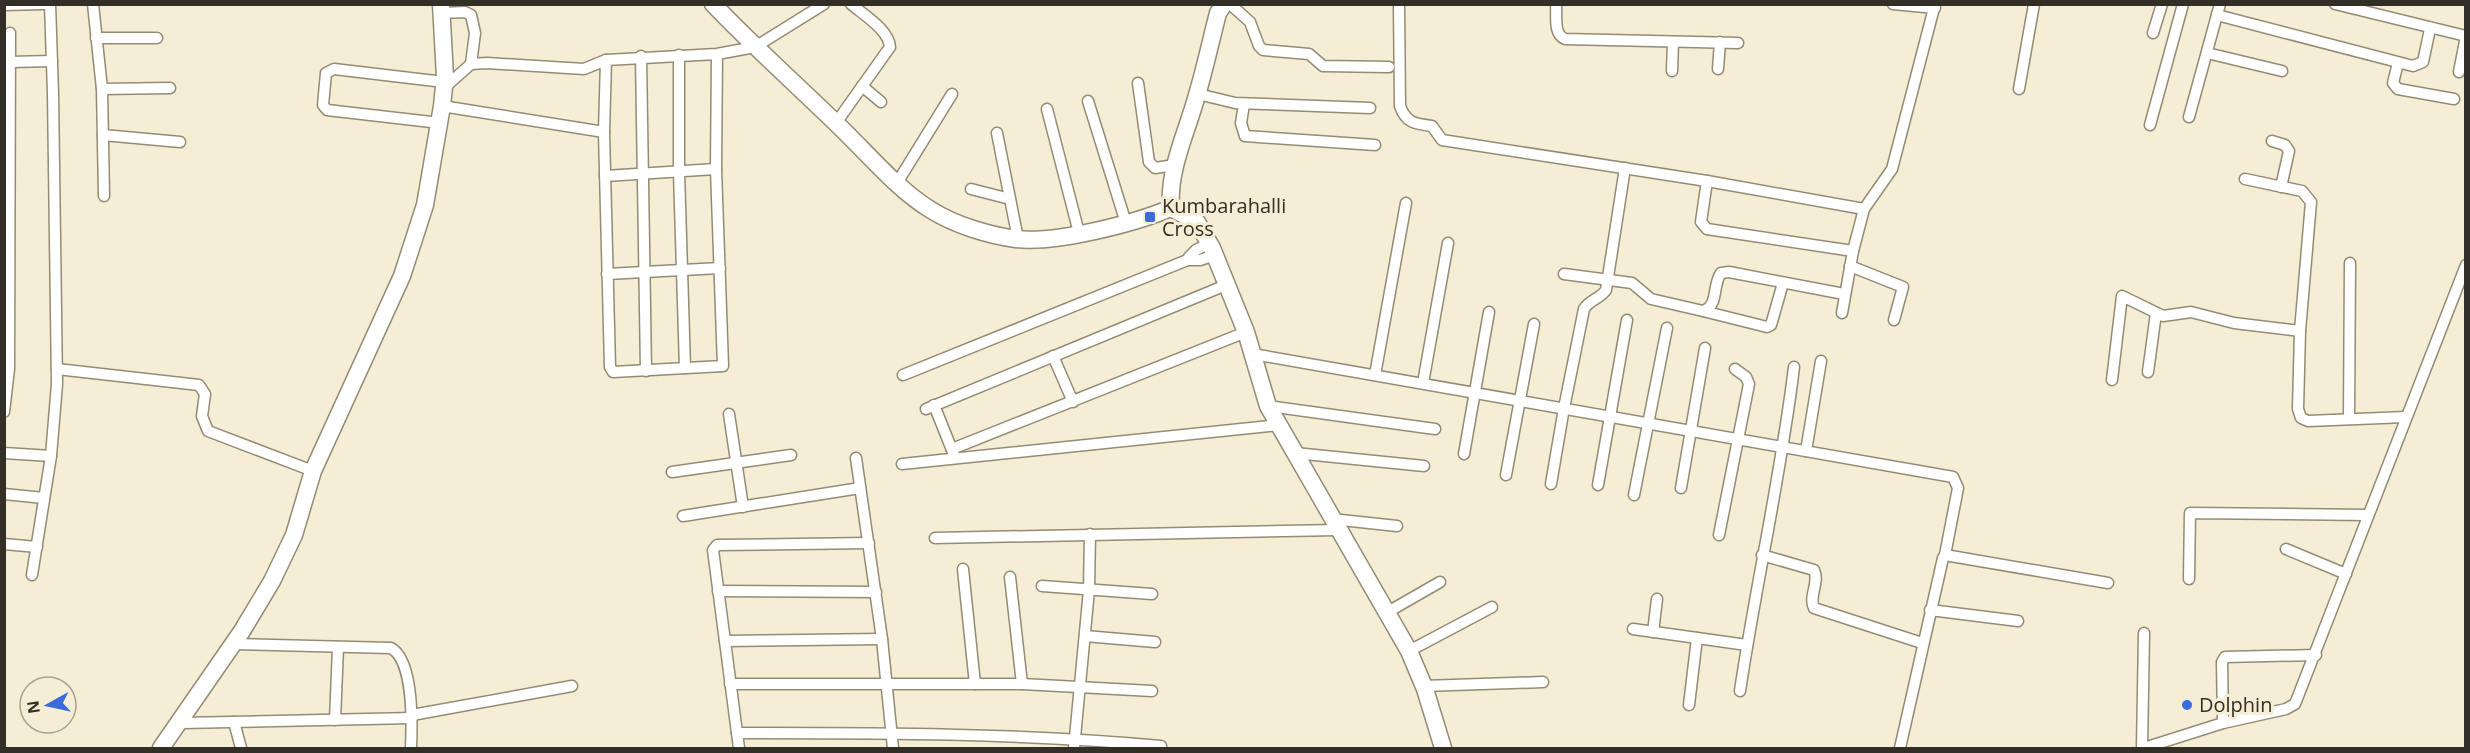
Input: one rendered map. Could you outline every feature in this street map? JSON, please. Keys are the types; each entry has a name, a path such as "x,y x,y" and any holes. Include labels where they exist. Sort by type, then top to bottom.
{"street":[{"path":"4,5 44,4"},
{"path":"32,575 51,456 57,369 50,4"},
{"path":"93,4 102,90 104,196"},
{"path":"712,4 897,183 932,211 986,233 1018,239 1049,238 1080,233 1150,217 1171,208"},
{"path":"440,123 327,110 323,105 326,73 334,69 444,85 471,64 584,69 606,60 717,54 755,47 824,4"},
{"path":"836,123 890,47 890,41 881,30 851,4"},
{"path":"1171,208 1170,194 1175,165 1198,94 1218,13 1224,4"},
{"path":"1230,4 1250,22 1259,46 1263,50 1309,54 1323,66 1389,67"},
{"path":"1399,4 1400,106 1404,118 1410,122 1432,126 1442,140 1707,181 1864,209"},
{"path":"1556,4 1557,32 1565,39 1738,43"},
{"path":"1842,313 1853,251 1864,209 1892,169 1935,6 1893,4"},
{"path":"2019,89 2034,4"},
{"path":"2153,33 2162,4"},
{"path":"2150,125 2183,4"},
{"path":"2335,4 2466,36 2459,72"},
{"path":"2188,117 2218,7 2413,66 2423,62 2430,28"},
{"path":"161,748 181,723 234,644 272,580 294,535 313,471 402,276 425,205 440,123 444,85 442,9 471,15 474,33 471,64"},
{"path":"4,412 9,369 10,33"},
{"path":"96,38 157,38"},
{"path":"1672,70 1673,42"},
{"path":"1718,69 1720,42"},
{"path":"2206,52 2282,72"},
{"path":"606,60 604,132 610,367 617,374 723,366 716,168 717,54"},
{"path":"680,55 679,172 685,368"},
{"path":"641,57 641,173 646,371"},
{"path":"10,62 52,61"},
{"path":"2398,63 2393,83 2398,89 2454,99"},
{"path":"1138,83 1149,162 1155,168 1175,165"},
{"path":"862,86 881,102"},
{"path":"102,90 170,88"},
{"path":"897,183 952,94"},
{"path":"1198,94 1244,104 1370,108"},
{"path":"1088,101 1126,223"},
{"path":"1244,104 1241,123 1245,136 1375,145"},
{"path":"442,106 604,132"},
{"path":"1047,109 1080,233"},
{"path":"997,133 1018,239"},
{"path":"103,135 180,142"},
{"path":"2272,141 2286,145 2289,151 2281,187"},
{"path":"605,176 716,168"},
{"path":"1551,484 1563,408 1584,309 1586,305 1602,296 1606,290 1625,168"},
{"path":"2245,179 2302,191 2311,202 2300,331 2298,410 2301,417 2308,421 2406,417"},
{"path":"1707,181 1701,222 1707,229 1853,251"},
{"path":"970,189 1010,199"},
{"path":"1376,375 1406,203"},
{"path":"1171,208 1197,222 1212,249 1246,332 1268,406 1408,651 1424,686 1443,748"},
{"path":"1423,383 1448,243"},
{"path":"903,375 1190,259 1196,250 1212,249"},
{"path":"2349,419 2350,263"},
{"path":"2144,633 2143,748 2223,723 2286,709 2295,704 2466,265"},
{"path":"1850,266 1903,287 1894,320"},
{"path":"607,274 720,268"},
{"path":"1703,311 1712,305 1717,278 1721,273 1729,272 1844,294"},
{"path":"1564,274 1632,283 1651,299 1767,327 1771,325 1783,283"},
{"path":"954,453 930,407 1226,285"},
{"path":"2112,380 2122,296 2159,314 2191,312 2234,323 2300,331"},
{"path":"1464,454 1489,312"},
{"path":"2148,372 2159,314"},
{"path":"1598,485 1627,320"},
{"path":"1506,475 1533,324"},
{"path":"1634,495 1666,327"},
{"path":"954,453 1246,332"},
{"path":"1681,488 1705,348"},
{"path":"1253,354 1953,477 1958,488 1945,555 1922,643 1900,748"},
{"path":"1053,356 1073,402"},
{"path":"1806,450 1821,361"},
{"path":"1740,691 1762,555 1784,447 1794,367"},
{"path":"57,369 199,385 206,394 201,416 208,430 313,471"},
{"path":"1719,535 1749,384 1746,377 1735,369"},
{"path":"1268,406 1435,429"},
{"path":"729,414 743,507"},
{"path":"902,464 954,453 1279,425"},
{"path":"4,453 51,456"},
{"path":"1295,453 1424,466"},
{"path":"672,472 791,455"},
{"path":"856,458 882,639 893,748"},
{"path":"683,516 860,488"},
{"path":"4,494 44,498"},
{"path":"2189,579 2190,513 2368,515"},
{"path":"935,538 1335,524 1397,526"},
{"path":"1074,743 1089,590 1090,534"},
{"path":"739,748 713,550 717,545 869,543"},
{"path":"4,544 37,547"},
{"path":"2286,549 2346,574"},
{"path":"1762,555 1814,570 1816,580 1811,600 1814,608 1922,643"},
{"path":"1945,555 2108,583"},
{"path":"963,568 975,684"},
{"path":"1010,577 1022,684"},
{"path":"1386,613 1440,582"},
{"path":"1042,586 1152,594"},
{"path":"718,591 876,592"},
{"path":"1653,632 1657,599"},
{"path":"1408,651 1492,607"},
{"path":"1930,610 2018,621"},
{"path":"1633,629 1747,645"},
{"path":"1085,636 1155,642"},
{"path":"1689,705 1697,638"},
{"path":"725,641 882,639"},
{"path":"234,644 391,648 399,655 410,690 411,748"},
{"path":"335,720 338,647"},
{"path":"2223,723 2222,662 2225,657 2316,655"},
{"path":"1424,686 1543,682"},
{"path":"730,684 1022,684 1152,691"},
{"path":"181,723 412,716 572,686"},
{"path":"234,722 241,748"},
{"path":"737,733 891,733 1161,746"}],"waterway":[{"path":"2466,733 2466,745"}],"place":[{"name":"Kumbarahalli Cross","path":"1150,217"},
{"name":"Dolphin","path":"2187,705"}]}
